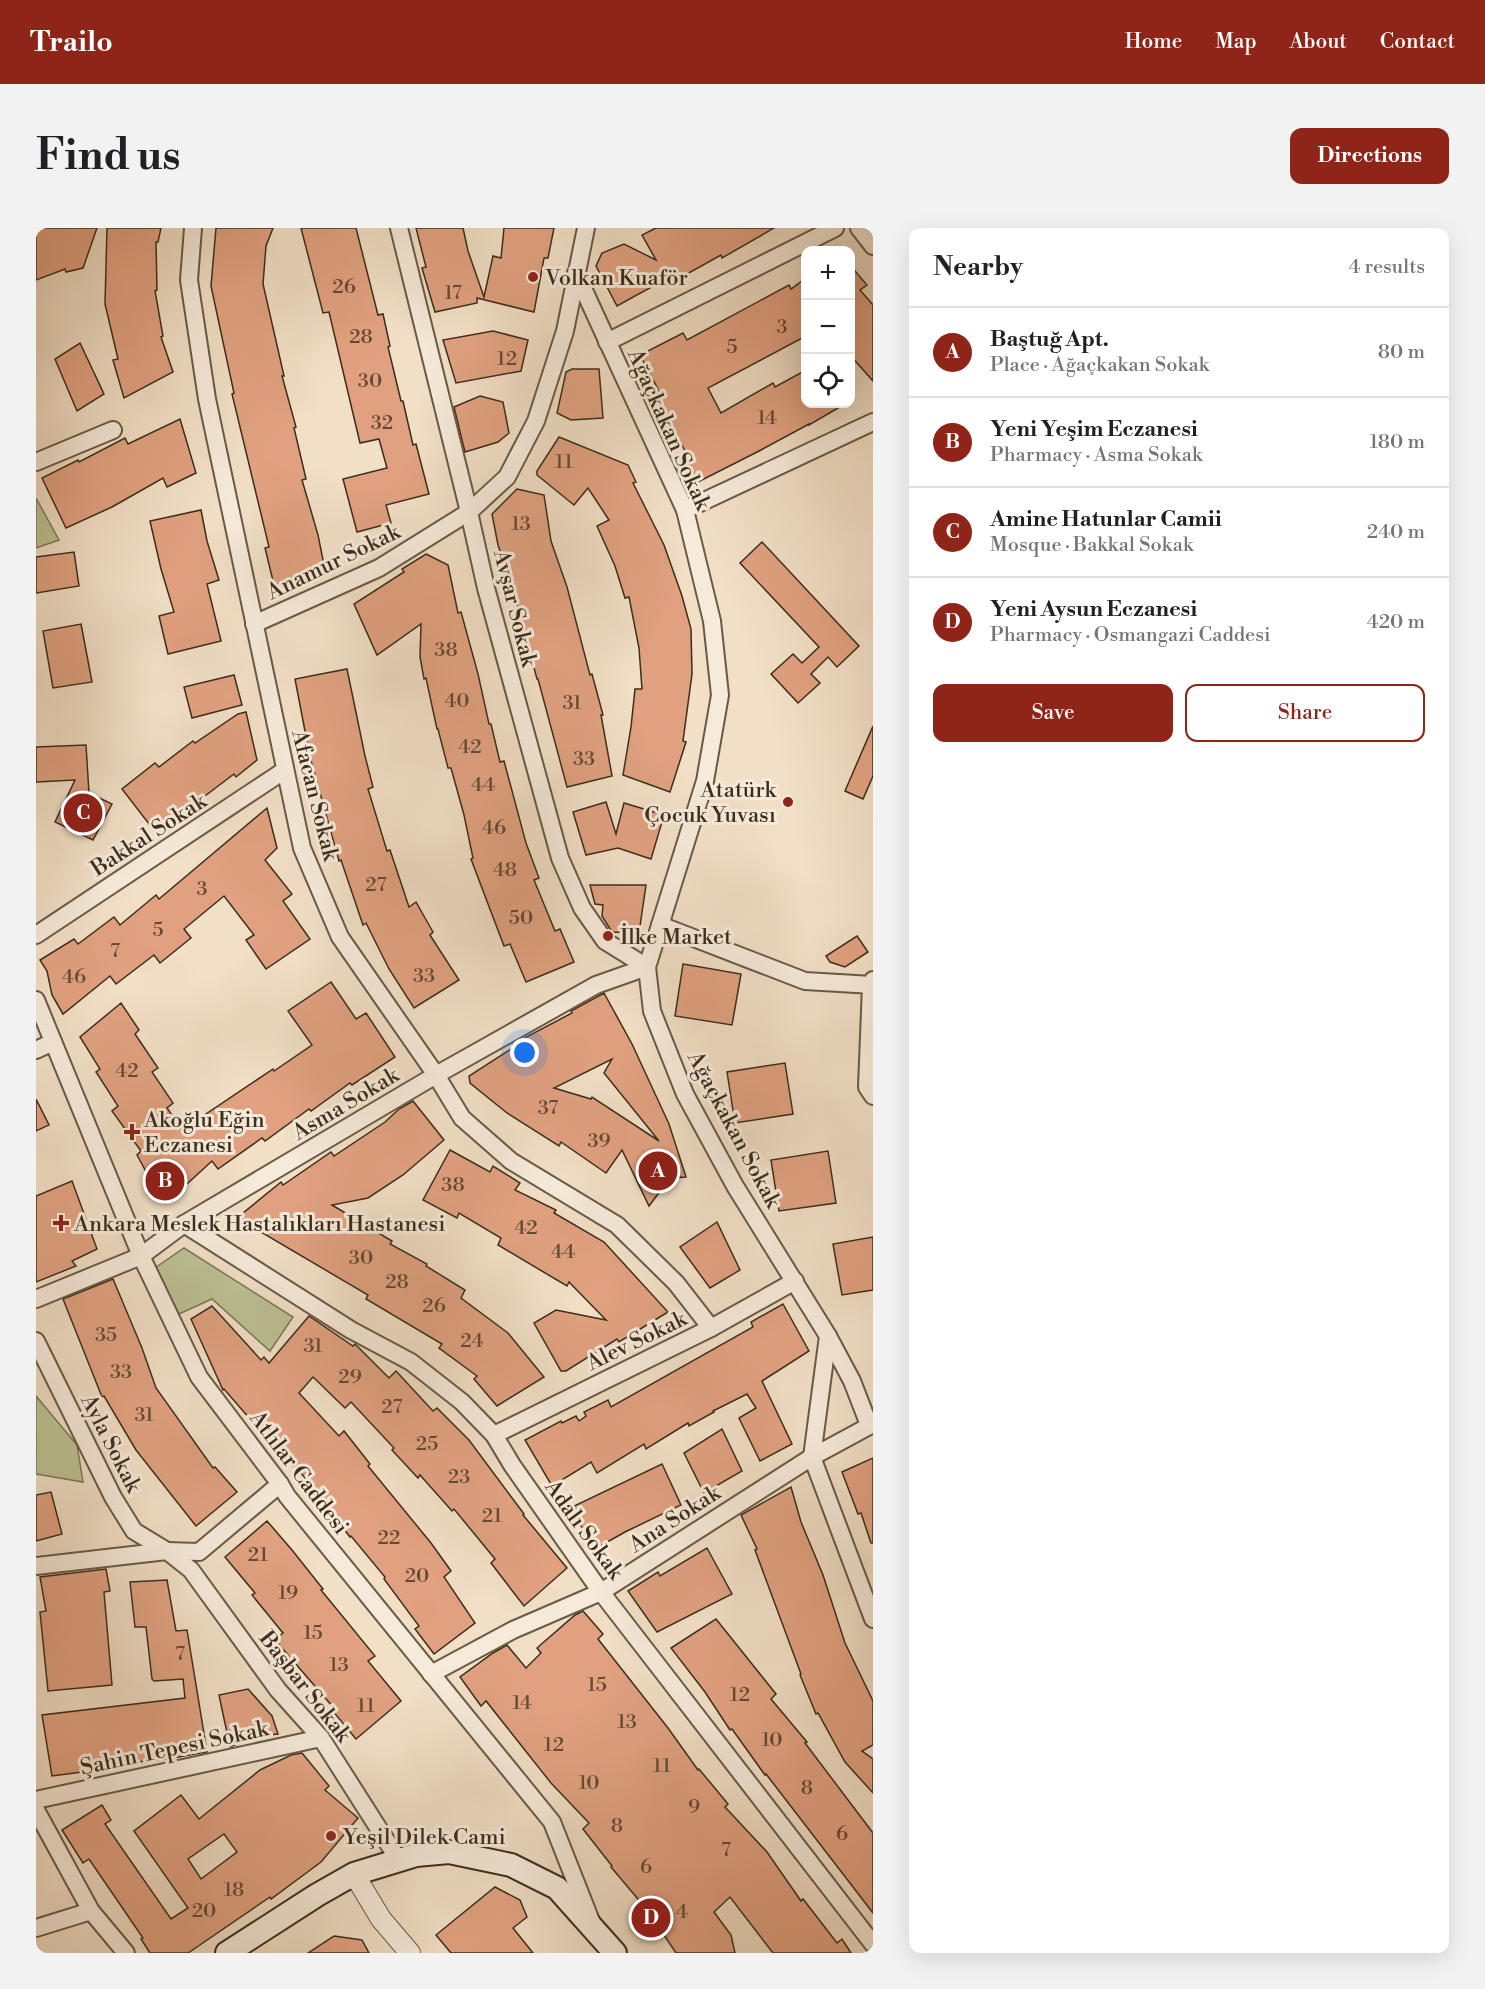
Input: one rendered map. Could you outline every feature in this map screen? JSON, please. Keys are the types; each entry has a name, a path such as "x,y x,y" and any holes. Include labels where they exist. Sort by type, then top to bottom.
{"main road":[{"path":"229,1952 354,1874 398,1859 449,1852 511,1865 557,1888 615,1953"}],"street":[{"name":"Afacan Sokak","path":"193,228 189,280 207,399 302,848 340,937 436,1075 462,1118 511,1161 617,1225 676,1283 711,1328"},
{"name":"Avşar Sokak","path":"399,228 486,588 560,858 582,908 605,941 647,967"},
{"name":"Anamur Sokak","path":"254,624 379,568 469,512 507,477 536,421 565,331 586,228"},
{"path":"608,342 835,228"},
{"path":"859,228 873,246"},
{"name":"Ağaçkakan Sokak","path":"576,273 685,510 712,621 720,695 705,781 647,967 652,1011 685,1094 735,1186 828,1336 871,1425"},
{"path":"685,510 873,422"},
{"path":"36,462 113,430"},
{"name":"Bakkal Sokak","path":"36,935 285,770"},
{"path":"660,925 805,981 872,983 867,1087 873,1096"},
{"name":"Asma Sokak","path":"36,1299 141,1256 184,1224 436,1075 596,985 647,967"},
{"name":"Atlılar Caddesi","path":"36,1000 141,1256 199,1377 288,1496 552,1822 595,1930"},
{"path":"36,1050 53,1042"},
{"name":"Adalı Sokak","path":"184,1224 351,1330 411,1362 462,1402 494,1435 512,1465 601,1592 873,1944"},
{"name":"Alev Sokak","path":"494,1435 711,1328 795,1281"},
{"path":"828,1336 812,1457 873,1620"},
{"name":"Ayla Sokak","path":"36,1341 113,1497 134,1531 167,1551"},
{"name":"Ana Sokak","path":"431,1674 513,1630 601,1592 812,1457 871,1425"},
{"path":"36,1566 167,1551 199,1552 280,1484"},
{"name":"Başbar Sokak","path":"167,1551 190,1569 278,1690 321,1738 398,1859"},
{"name":"Şahin Tepesi Sokak","path":"36,1800 321,1738"},
{"path":"36,1810 91,1911 126,1953"},
{"path":"354,1874 381,1918 410,1953"},
{"path":"36,1928 91,1911"}],"green space":[{"path":"36,498 59,540 36,548"},
{"path":"184,1248 293,1317 270,1351 212,1299 179,1314 155,1268"},
{"path":"36,1396 77,1445 83,1482 36,1474"}],"building":[{"path":"36,228 97,228 83,268 66,272 65,269 36,280"},
{"path":"107,228 161,228 158,242 156,242 157,290 155,291 163,336 161,337 173,372 124,398 113,360 118,359 105,304"},
{"path":"216,228 273,228 266,246 263,284 284,376 282,376 296,427 294,428 306,479 302,480 318,535 325,570 274,585 265,548 269,547 232,394 234,393 211,286"},
{"path":"301,228 356,228 378,315 383,314 401,401 403,401 413,445 416,444 429,494 386,505 391,523 357,532 343,479 387,468 379,439 360,443 329,312 323,313"},
{"path":"416,228 463,228 468,251 484,297 493,256 501,258 504,228 554,228 548,258 544,258 534,312 477,298 477,303 435,312 422,268 426,267"},
{"path":"656,228 774,228 722,258 721,255 669,284 666,279 617,306 596,266 602,253 624,244 656,260 642,235"},
{"path":"855,271 867,285 860,290 873,305 873,381 855,361"},
{"path":"801,282 801,339 708,388 721,413 773,383 775,387 801,373 801,408 838,408 698,482 657,397 661,395 640,355 683,333 687,340 789,285 791,289"},
{"path":"493,331 528,340 521,371 456,383 443,340"},
{"path":"80,343 104,394 77,411 55,359"},
{"path":"572,369 599,369 603,418 571,420 557,413 566,372"},
{"path":"480,396 503,402 509,433 498,442 465,452 454,407"},
{"path":"180,419 196,473 167,487 163,478 112,507 66,528 42,478 125,438 128,444"},
{"path":"559,437 628,465 636,482 633,483 664,545 682,596 691,629 692,674 683,741 686,742 670,792 623,775 635,689 642,689 639,648 629,597 625,598 615,566 597,526 609,520 588,488 574,505 537,475 537,471"},
{"path":"517,489 544,495 551,541 567,587 603,715 601,715 612,776 567,787 513,589 498,545 492,514"},
{"path":"201,510 207,541 219,580 207,584 221,641 168,654 159,616 174,612 150,521"},
{"path":"762,542 859,646 837,667 828,657 811,674 820,683 798,703 771,674 793,654 802,663 819,647 740,563"},
{"path":"74,552 79,586 36,593 36,557"},
{"path":"426,554 448,565 458,613 461,612 500,762 504,761 526,843 539,878 534,880 555,931 560,929 574,962 526,982 510,944 504,946 471,859 473,858 464,815 437,729 426,678 424,679 420,657 421,624 377,655 354,604 404,572 402,569"},
{"path":"81,624 92,682 53,688 43,631"},
{"path":"347,669 373,787 368,789 387,851 390,850 409,907 416,902 433,932 430,935 459,980 414,1008 389,969 366,923 363,925 341,860 339,861 310,757 295,679"},
{"path":"234,675 242,705 192,718 184,687"},
{"path":"246,712 257,760 236,777 234,774 156,833 122,789 155,763 159,767 193,741 195,743 238,714"},
{"path":"873,726 873,776 863,799 845,791"},
{"path":"86,745 89,793 112,804 93,840 55,822 75,780 36,782 36,747"},
{"path":"606,802 616,834 624,803 664,815 651,859 618,848 586,855 573,812"},
{"path":"267,808 277,848 265,860 292,894 283,901 310,939 266,969 246,940 254,935 224,896 184,929 191,938 160,963 154,955 116,984 110,976 63,1014 52,995 47,971 40,960 74,939 78,944 114,917 120,925 156,895 159,899"},
{"path":"590,885 646,885 639,933 612,932 602,916 603,905 595,904"},
{"path":"857,936 868,952 845,967 830,962 826,956"},
{"path":"683,964 741,974 732,1025 675,1016"},
{"path":"331,982 356,1019 366,1013 395,1057 352,1085 350,1083 311,1111 309,1109 265,1141 262,1138 218,1169 212,1161 177,1193 150,1179 137,1155 141,1151 112,1111 118,1106 96,1072 100,1069 80,1037 121,1003 139,1030 135,1034 158,1068 152,1072 173,1103 167,1108 182,1130 312,1045 288,1011"},
{"path":"604,993 632,1044 669,1124 686,1177 670,1178 649,1206 622,1150 606,1173 561,1142 559,1146 507,1113 470,1083 469,1076 514,1047 513,1044 572,1013 571,1011","holes":["612,1059 604,1073 659,1141 592,1097 591,1099 554,1088"]},
{"path":"785,1063 793,1114 735,1123 727,1072"},
{"path":"36,1099 49,1125 36,1131"},
{"path":"413,1101 444,1140 403,1175 368,1198 332,1205 392,1241 390,1244 427,1264 426,1266 465,1290 461,1298 508,1333 544,1377 497,1406 474,1379 477,1376 439,1348 442,1344 366,1299 368,1295 237,1218 281,1182 283,1185 331,1152 334,1156"},
{"path":"450,1150 490,1172 493,1166 520,1183 515,1190 556,1210 554,1213 604,1242 668,1312 619,1342 617,1339 566,1371 561,1371 534,1323 556,1310 606,1320 569,1282 567,1286 498,1245 501,1238 459,1213 457,1218 423,1200"},
{"path":"828,1151 836,1203 779,1211 771,1160"},
{"name":"Ankara Meslek Hastalıkları Hastanesi","path":"72,1181 97,1249 72,1261 76,1266 36,1282 36,1196"},
{"path":"717,1222 740,1270 710,1288 680,1247"},
{"path":"873,1237 873,1290 842,1295 833,1244"},
{"path":"113,1279 156,1388 213,1468 215,1467 237,1492 196,1526 136,1450 104,1396 102,1397 63,1299"},
{"path":"783,1304 809,1351 762,1381 792,1444 760,1461 739,1418 756,1408 747,1394 689,1426 688,1423 646,1449 644,1444 597,1473 591,1462 552,1486 525,1440 561,1421 562,1423 576,1416 579,1421 586,1416 584,1412 608,1400 611,1407 753,1327 751,1322"},
{"path":"212,1306 261,1360 264,1357 269,1363 309,1316 353,1346 355,1344 389,1378 396,1371 433,1411 437,1408 469,1440 523,1515 567,1568 524,1606 491,1563 495,1559 454,1509 452,1511 420,1475 418,1478 392,1450 394,1448 351,1402 345,1408 313,1377 299,1393 339,1436 344,1431 370,1464 368,1466 431,1543 451,1571 444,1577 475,1623 434,1654 415,1629 419,1626 384,1579 385,1577 350,1537 295,1465 293,1466 223,1390 191,1319"},
{"path":"722,1429 742,1471 704,1493 684,1453"},
{"path":"873,1458 873,1543 871,1543 861,1513 858,1514 842,1472"},
{"path":"662,1464 681,1505 595,1549 570,1508"},
{"path":"791,1487 801,1522 823,1575 845,1643 873,1701 873,1745 862,1751 873,1759 873,1793 845,1762 818,1713 816,1714 755,1550 757,1549 741,1515"},
{"path":"51,1492 62,1534 36,1541 36,1495"},
{"path":"267,1521 375,1656 368,1661 401,1701 356,1739 331,1709 333,1707 275,1640 283,1633 252,1595 255,1593 225,1557"},
{"path":"707,1548 732,1594 657,1632 628,1591 658,1572 660,1576"},
{"path":"106,1569 110,1591 104,1592 112,1685 48,1691 40,1612 46,1611 40,1577"},
{"path":"167,1580 176,1631 187,1630 207,1752 167,1759 96,1766 97,1770 52,1776 42,1715 185,1698 183,1679 154,1681 152,1679 146,1627 135,1627 130,1582"},
{"path":"583,1611 603,1634 598,1639 698,1770 728,1804 725,1807 767,1852 801,1901 803,1899 837,1943 842,1939 851,1953 773,1953 730,1897 714,1912 731,1935 735,1953 676,1953 648,1911 583,1829 589,1823 551,1783 486,1701 481,1706 460,1677 507,1645 526,1668 541,1653 537,1648 575,1615"},
{"path":"716,1619 776,1694 771,1699 807,1742 805,1743 873,1833 873,1913 732,1729 730,1730 705,1692 671,1648"},
{"path":"248,1689 272,1716 278,1734 257,1736 230,1747 219,1695"},
{"path":"302,1753 329,1786 325,1790 358,1818 321,1862 271,1899 270,1897 188,1953 150,1953 141,1939 143,1938 89,1859 83,1863 62,1830 102,1805 111,1820 105,1824 171,1919 188,1908 134,1831 181,1795 199,1819 260,1770 291,1755","holes":["224,1834 237,1852 201,1879 188,1859"]},
{"path":"495,1887 520,1900 527,1917 513,1928 533,1953 451,1953 436,1935"},
{"path":"334,1936 362,1940 369,1953 308,1953"}],"place":[{"name":"Volkan Kuaför","path":"533,277"},
{"name":"Atatürk Çocuk Yuvası","path":"788,802"},
{"name":"Amine Hatunlar Camii","path":"83,813"},
{"name":"İlke Market","path":"608,936"},
{"name":"Akoğlu Eğin Eczanesi","path":"132,1132"},
{"name":"Baştuğ Apt.","path":"658,1171"},
{"name":"Yeni Yeşim Eczanesi","path":"165,1181"},
{"name":"Ankara Meslek Hastalıkları Hastanesi","path":"61,1223"},
{"name":"Yeşil Dilek Cami","path":"331,1836"},
{"name":"Yeni Aysun Eczanesi","path":"651,1918"}]}
